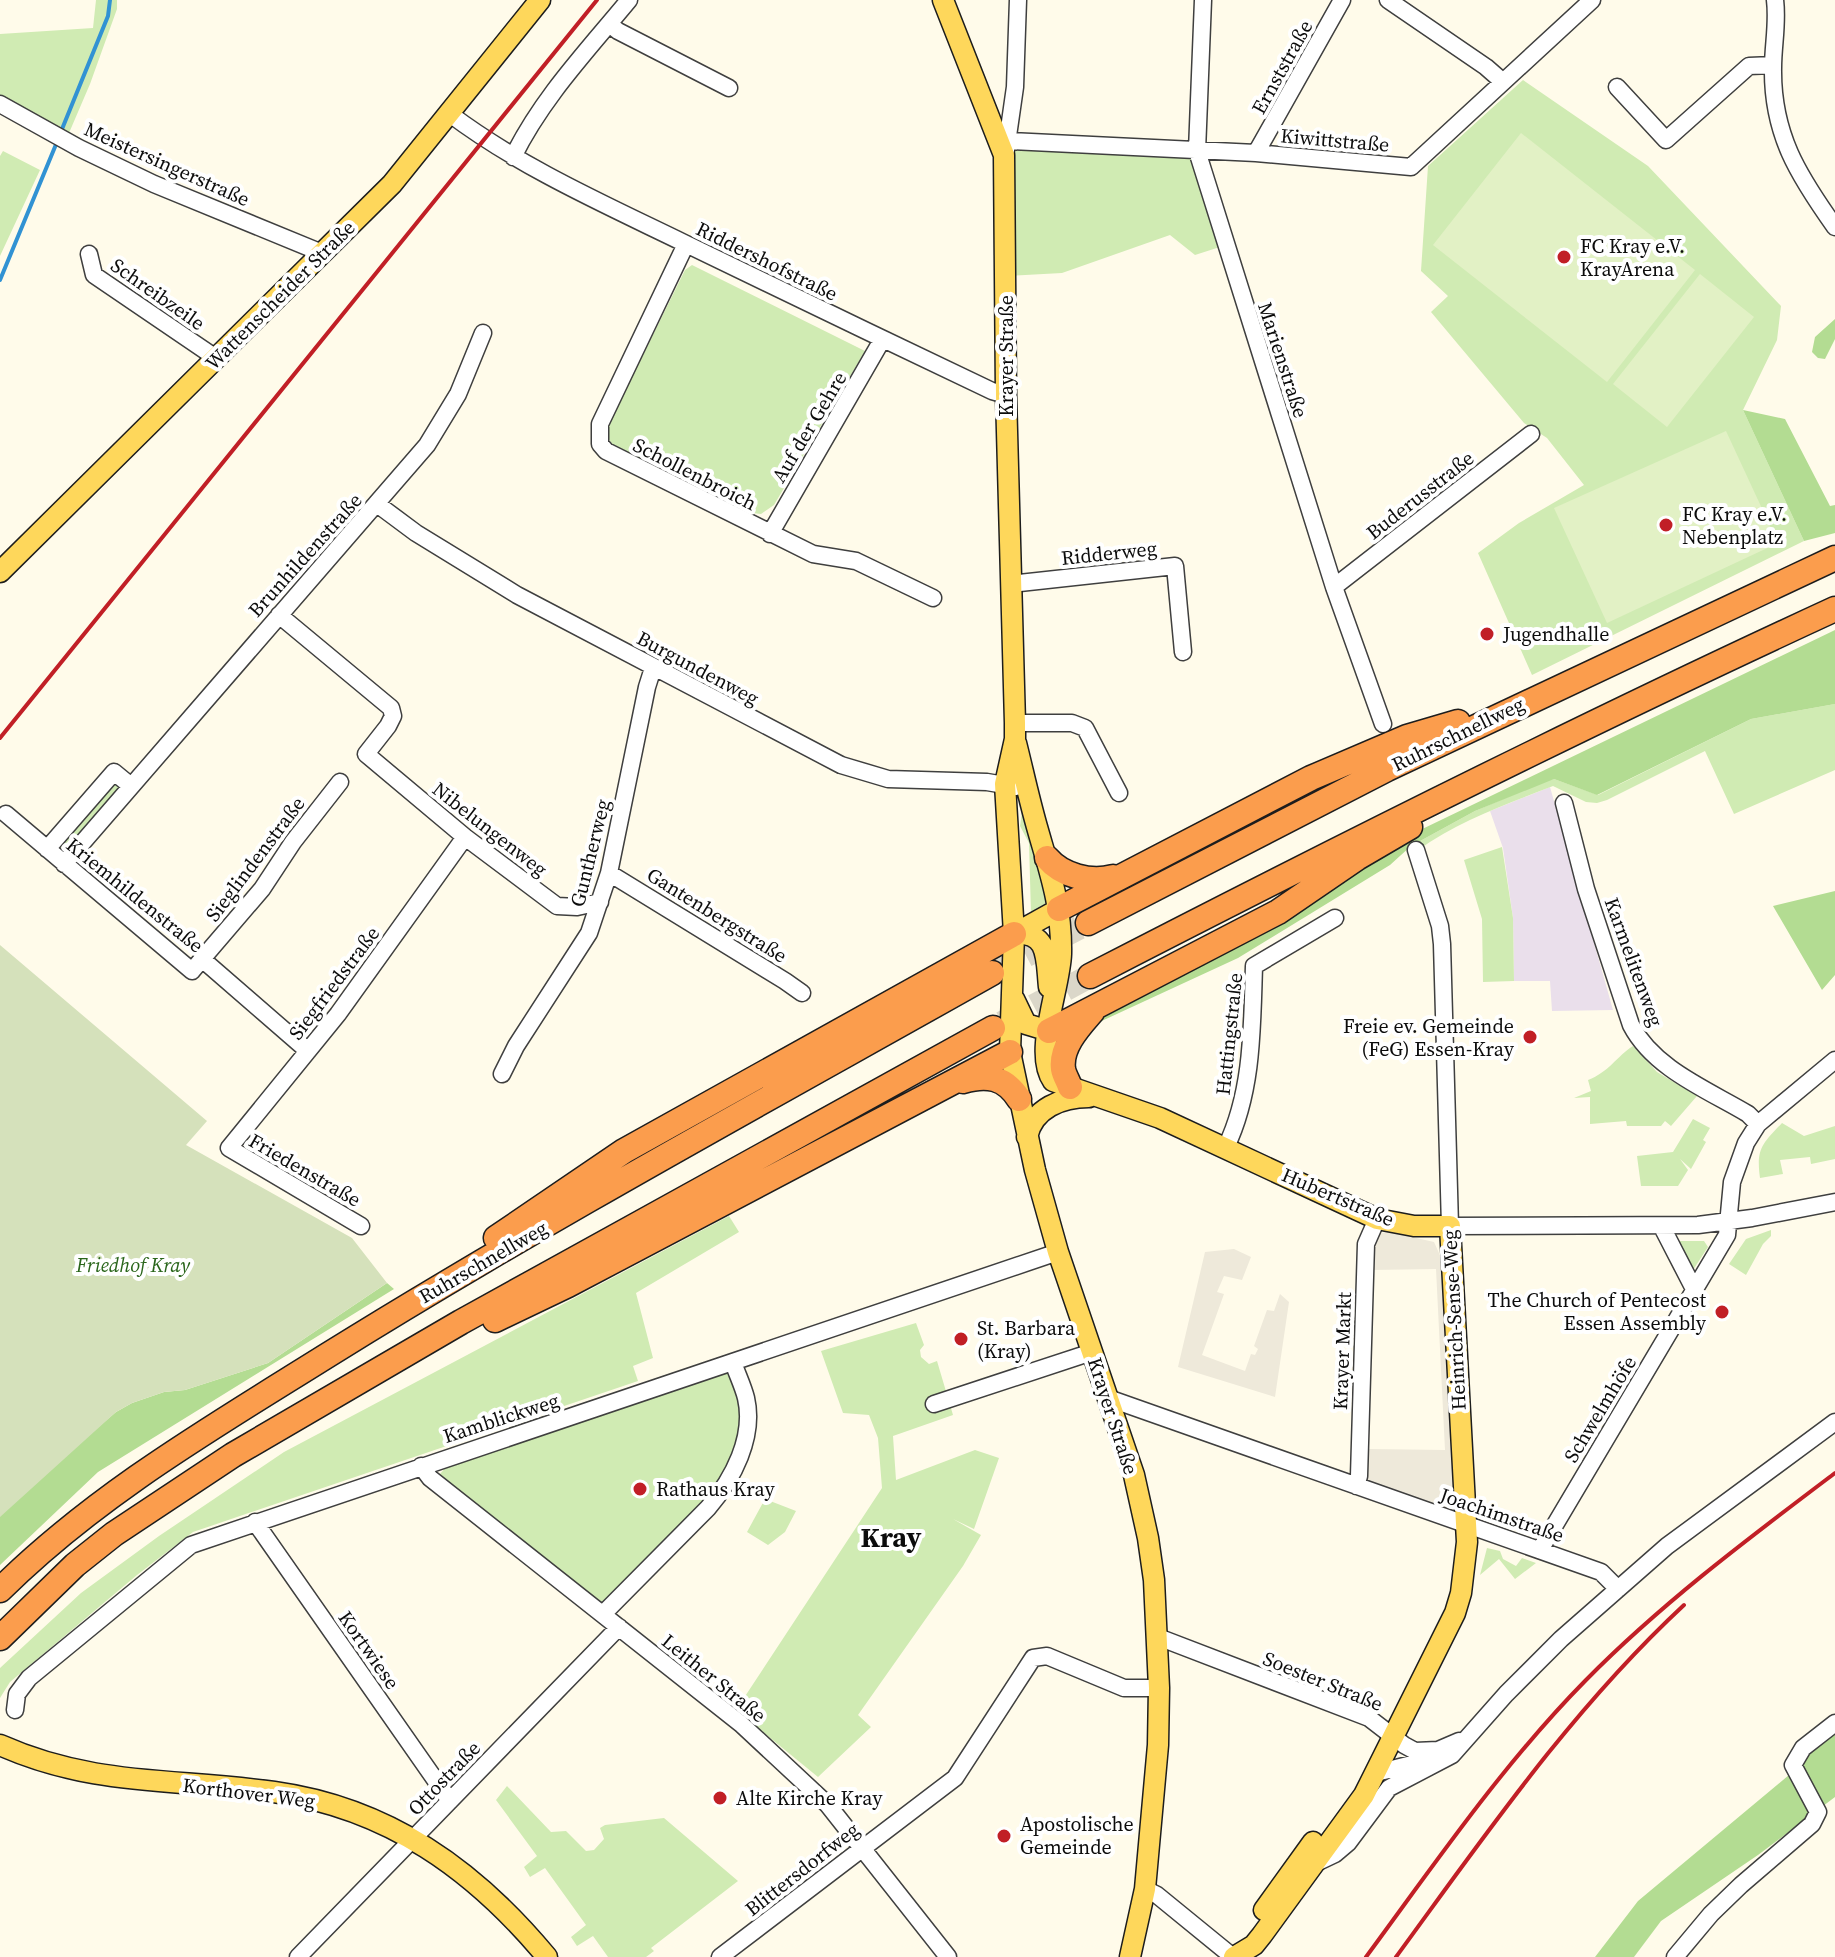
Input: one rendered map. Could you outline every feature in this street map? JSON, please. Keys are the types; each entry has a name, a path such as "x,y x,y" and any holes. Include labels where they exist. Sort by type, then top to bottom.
{"highway":[{"name":"Ruhrschnellweg","path":"1088,923 1530,699 1835,558"},
{"path":"1090,976 1450,791 1643,697 1835,609"},
{"path":"1059,909 1311,778 1407,737 1530,699"},
{"path":"1049,1031 1278,912 1357,858 1402,833 1450,791"},
{"path":"1047,858 1058,868 1085,879 1102,880 1123,874"},
{"path":"442,1284 503,1232 624,1151 1014,934"},
{"name":"Ruhrschnellweg","path":"0,1590 54,1540 166,1456 442,1284 992,973"},
{"path":"1070,1087 1063,1067 1069,1043 1099,1004"},
{"name":"Ruhrschnellweg","path":"0,1638 75,1565 153,1506 379,1369 993,1028"},
{"path":"379,1369 472,1331 568,1285 1010,1052"},
{"path":"938,1090 975,1077 989,1077 1008,1084 1019,1099"}],"main road":[{"name":"Wattenscheider Straße","path":"0,572 392,184 540,0"},
{"name":"Krayer Straße","path":"943,0 1007,148 1006,395 1015,731 1027,790 1056,886 1059,909 1059,979 1051,1004 1049,1031"},
{"name":"Krayer Straße","path":"1015,731 1005,784 1014,934 1010,1052 1027,1137 1058,1252 1130,1462 1148,1538 1158,1637 1158,1745 1145,1889 1130,1957"},
{"path":"1014,934 1059,909"},
{"path":"1014,934 1032,935 1043,945 1051,1004"},
{"path":"1014,997 1026,1024 1049,1031"},
{"path":"1010,1052 1049,1031"},
{"name":"Hubertstraße","path":"1049,1031 1046,1067 1055,1082 1160,1118 1377,1219 1414,1226 1450,1226"},
{"path":"1027,1137 1033,1120 1053,1105 1072,1098 1101,1098"},
{"name":"Heinrich-Sense-Weg","path":"1234,1957 1254,1945 1364,1795 1455,1613 1461,1593 1467,1549 1450,1226"},
{"name":"Korthover Weg","path":"0,1745 38,1760 100,1776 271,1791 308,1797 360,1814 414,1839 446,1859 485,1891 547,1957"},
{"name":"Heinrich-Sense-Weg","path":"1234,1957 1245,1936 1355,1784 1363,1777 1376,1773"}],"street":[{"path":"513,157 527,127 546,100 629,0"},
{"path":"1007,148 1018,0"},
{"name":"Marienstraße","path":"1203,0 1197,151 1334,587 1383,724"},
{"name":"Ernststraße","path":"1256,153 1342,0"},
{"path":"1388,0 1476,59 1502,81"},
{"name":"Kiwittstraße","path":"1007,148 1256,153 1411,167 1592,0"},
{"path":"1775,0 1777,18 1773,65 1776,113 1788,151 1803,182 1835,227"},
{"path":"609,24 729,88"},
{"path":"1617,87 1666,140 1749,66 1773,65"},
{"name":"Meistersingerstraße","path":"0,104 79,148 179,195 322,253"},
{"name":"Riddershofstraße","path":"450,114 491,145 513,157 882,340 1006,395"},
{"name":"Schollenbroich","path":"686,244 600,424 600,444 606,451 813,554 856,561 933,598"},
{"name":"Schreibzeile","path":"89,254 94,275 216,358"},
{"name":"Brunhildenstraße","path":"64,864 427,445 458,395 483,333"},
{"name":"Auf der Gehre","path":"770,534 882,340"},
{"name":"Buderusstraße","path":"1334,587 1531,434"},
{"name":"Burgundenweg","path":"377,504 416,533 498,584 831,760 888,779 1005,784 1027,790"},
{"name":"Ridderweg","path":"1010,584 1175,566 1183,652"},
{"name":"Nibelungenweg","path":"279,615 391,708 393,716 388,726 366,754 465,837 557,906 577,907 600,902"},
{"name":"Guntherweg","path":"502,1074 516,1046 589,933 609,873 653,668"},
{"path":"1015,731 1080,724 1119,793"},
{"path":"47,849 114,772 131,786"},
{"name":"Sieglindenstraße","path":"202,959 262,889 293,842 340,782"},
{"name":"Karmelitenweg","path":"1564,803 1586,889 1638,1039 1655,1057 1748,1114 1758,1124"},
{"name":"Kriemhildenstraße","path":"6,814 192,971 202,959 308,1051"},
{"name":"Siegfriedstraße","path":"229,1148 338,1014 465,837"},
{"name":"Heinrich-Sense-Weg","path":"1416,850 1440,926 1442,944 1450,1226"},
{"name":"Gantenbergstraße","path":"609,873 802,993"},
{"name":"Hattingstraße","path":"1226,1147 1238,1122 1245,1089 1252,1031 1254,966 1335,918"},
{"path":"1730,1221 1732,1182 1746,1143 1758,1124 1835,1060"},
{"name":"Friedenstraße","path":"229,1148 361,1226"},
{"name":"Hubertstraße","path":"1450,1226 1662,1227 1730,1221 1835,1202"},
{"name":"Krayer Markt","path":"1356,1486 1359,1476 1366,1244 1377,1219"},
{"name":"Schwelmhöfe","path":"1540,1550 1727,1235 1730,1221"},
{"path":"1662,1227 1694,1289"},
{"name":"Kamblickweg","path":"15,1710 17,1694 29,1678 191,1545 1058,1252"},
{"path":"934,1404 1092,1352"},
{"path":"603,1614 708,1508 731,1476 746,1437 747,1399 733,1362"},
{"name":"Joachimstraße","path":"1108,1398 1601,1572 1618,1589"},
{"path":"1618,1589 1712,1511 1835,1422"},
{"name":"Leither Straße","path":"421,1466 430,1478 778,1757 828,1805 948,1957"},
{"name":"Kortwiese","path":"255,1522 450,1801"},
{"name":"Soester Straße","path":"1400,1782 1452,1755 1550,1650 1618,1589"},
{"name":"Ottostraße","path":"298,1957 619,1627"},
{"name":"Soester Straße","path":"1158,1637 1369,1718 1408,1747 1425,1752 1468,1738"},
{"name":"Blittersdorfweg","path":"720,1957 955,1778 1033,1658 1047,1656 1124,1688 1159,1688"},
{"path":"1675,1957 1731,1894 1812,1824 1818,1812 1793,1765 1803,1748 1835,1723"},
{"name":"Soester Straße","path":"1376,1773 1429,1761 1468,1738"},
{"name":"Heinrich-Sense-Weg","path":"1314,1864 1335,1854 1348,1843 1389,1788 1400,1782"},
{"path":"1145,1889 1157,1895 1234,1957"}],"shaded area":[{"path":"1550,787 1613,1010 1552,1011 1550,981 1514,981 1513,918 1503,848 1490,811"},
{"path":"1390,1232 1434,1242 1443,1262 1456,1501 1446,1510 1365,1479 1371,1245 1381,1233","holes":["1436,1269 1445,1450 1368,1449 1372,1270"]},
{"path":"1234,1249 1251,1257 1242,1280 1224,1276 1217,1292 1224,1294 1202,1355 1245,1371 1251,1354 1255,1355 1258,1349 1254,1346 1267,1310 1274,1311 1280,1294 1289,1302 1275,1397 1178,1367 1205,1252"}],"green space":[{"path":"96,0 117,0 117,9 66,140 0,102 0,34 93,28"},
{"path":"1523,80 1648,166 1781,306 1777,340 1743,410 1804,541 1532,675 1478,553 1519,523 1584,485 1547,438 1524,423 1431,312 1448,296 1421,271 1428,166"},
{"name":"FC Kray e.V. KrayArena","path":"1521,133 1695,270 1607,382 1433,245"},
{"path":"1011,142 1195,153 1223,246 1195,255 1170,235 1062,273 1009,276"},
{"path":"3,151 40,170 0,256 0,156"},
{"path":"692,265 865,351 774,505 761,514 752,513 615,448 608,438 608,426 685,270"},
{"path":"1700,274 1754,317 1667,427 1613,384"},
{"path":"1835,319 1835,339 1825,359 1818,358 1812,352 1815,337"},
{"path":"1743,410 1785,419 1830,506 1835,505 1835,533 1804,541"},
{"name":"FC Kray e.V. Nebenplatz","path":"1726,431 1778,543 1607,623 1554,508"},
{"path":"1835,630 1835,704 1751,719 1597,795 1554,779 1475,811 1411,846 1390,865 1238,958 1093,1025 1102,1012 1414,833"},
{"path":"1835,704 1835,770 1734,814 1705,751 1607,800 1586,802 1553,786 1466,822 1418,850 1411,846 1475,811 1548,780 1554,779 1598,795 1751,719"},
{"path":"114,774 129,786 64,862 49,849"},
{"path":"1022,812 1051,900 1031,914 1029,843 1020,826"},
{"path":"1502,847 1513,918 1514,981 1483,982 1482,919 1464,860"},
{"path":"1835,891 1835,975 1822,990 1773,906"},
{"name":"Friedhof Kray","path":"0,945 207,1121 186,1145 352,1238 387,1283 268,1363 185,1390 164,1392 116,1412 0,1517"},
{"path":"1633,1046 1657,1072 1697,1096 1671,1126 1665,1121 1661,1126 1627,1126 1626,1121 1590,1124 1590,1097 1574,1098 1591,1091 1588,1080 1602,1073"},
{"path":"1693,1119 1710,1128 1691,1169 1680,1159 1688,1170 1678,1186 1641,1186 1637,1156 1673,1152"},
{"path":"1782,1123 1804,1136 1835,1126 1835,1159 1811,1164 1810,1157 1780,1160 1783,1174 1760,1178 1762,1148"},
{"path":"729,1216 739,1232 636,1293 653,1358 633,1366 638,1381 193,1532 10,1682 0,1698 0,1668 81,1593 284,1452"},
{"path":"1771,1230 1771,1236 1763,1244 1746,1275 1729,1264 1746,1239"},
{"path":"1677,1241 1704,1241 1708,1247 1693,1270"},
{"path":"387,1283 394,1289 98,1472 0,1565 0,1511 116,1412 164,1392 185,1390 268,1363"},
{"path":"916,1323 924,1345 920,1350 921,1357 929,1364 937,1361 953,1415 893,1436 896,1480 975,1450 999,1458 974,1529 953,1519 981,1535 963,1566 858,1715 871,1727 818,1777 736,1710 882,1488 878,1438 869,1415 843,1413 821,1351"},
{"path":"729,1368 741,1400 742,1436 718,1491 600,1609 444,1483 440,1474 446,1467"},
{"path":"765,1499 796,1511 785,1532 768,1545 747,1532"},
{"path":"1487,1548 1500,1551 1503,1559 1516,1566 1522,1558 1536,1563 1515,1579 1499,1559 1480,1575"},
{"path":"1835,1732 1835,1797 1758,1855 1661,1921 1634,1957 1595,1957 1638,1901 1802,1767 1810,1750"},
{"path":"507,1786 551,1832 566,1831 586,1851 594,1850 604,1839 600,1828 605,1825 664,1818 738,1881 651,1948 654,1951 646,1957 608,1957 593,1936 577,1946 571,1937 586,1925 545,1868 530,1877 524,1867 537,1856 496,1800"}],"waterway":[{"path":"60,134 108,16 110,0"},
{"path":"0,280 57,142"}],"tunnel":[{"path":"994,972 1088,923"},
{"path":"1002,1023 1090,976"}],"railway":[{"path":"0,738 597,0"},
{"path":"1366,1957 1498,1780 1586,1680 1676,1598 1835,1473"},
{"path":"1396,1957 1567,1730 1643,1645 1684,1605"}],"place":[{"name":"FC Kray e.V. KrayArena","path":"1564,257"},
{"name":"FC Kray e.V. Nebenplatz","path":"1666,525"},
{"name":"Jugendhalle","path":"1487,634"},
{"name":"Freie ev. Gemeinde (FeG) Essen-Kray","path":"1530,1037"},
{"name":"The Church of Pentecost Essen Assembly","path":"1722,1312"},
{"name":"St. Barbara (Kray)","path":"961,1339"},
{"name":"Rathaus Kray","path":"640,1489"},
{"name":"Alte Kirche Kray","path":"720,1798"},
{"name":"Apostolische Gemeinde","path":"1004,1836"}],"district":[{"name":"Kray","path":"891,1537"}]}
